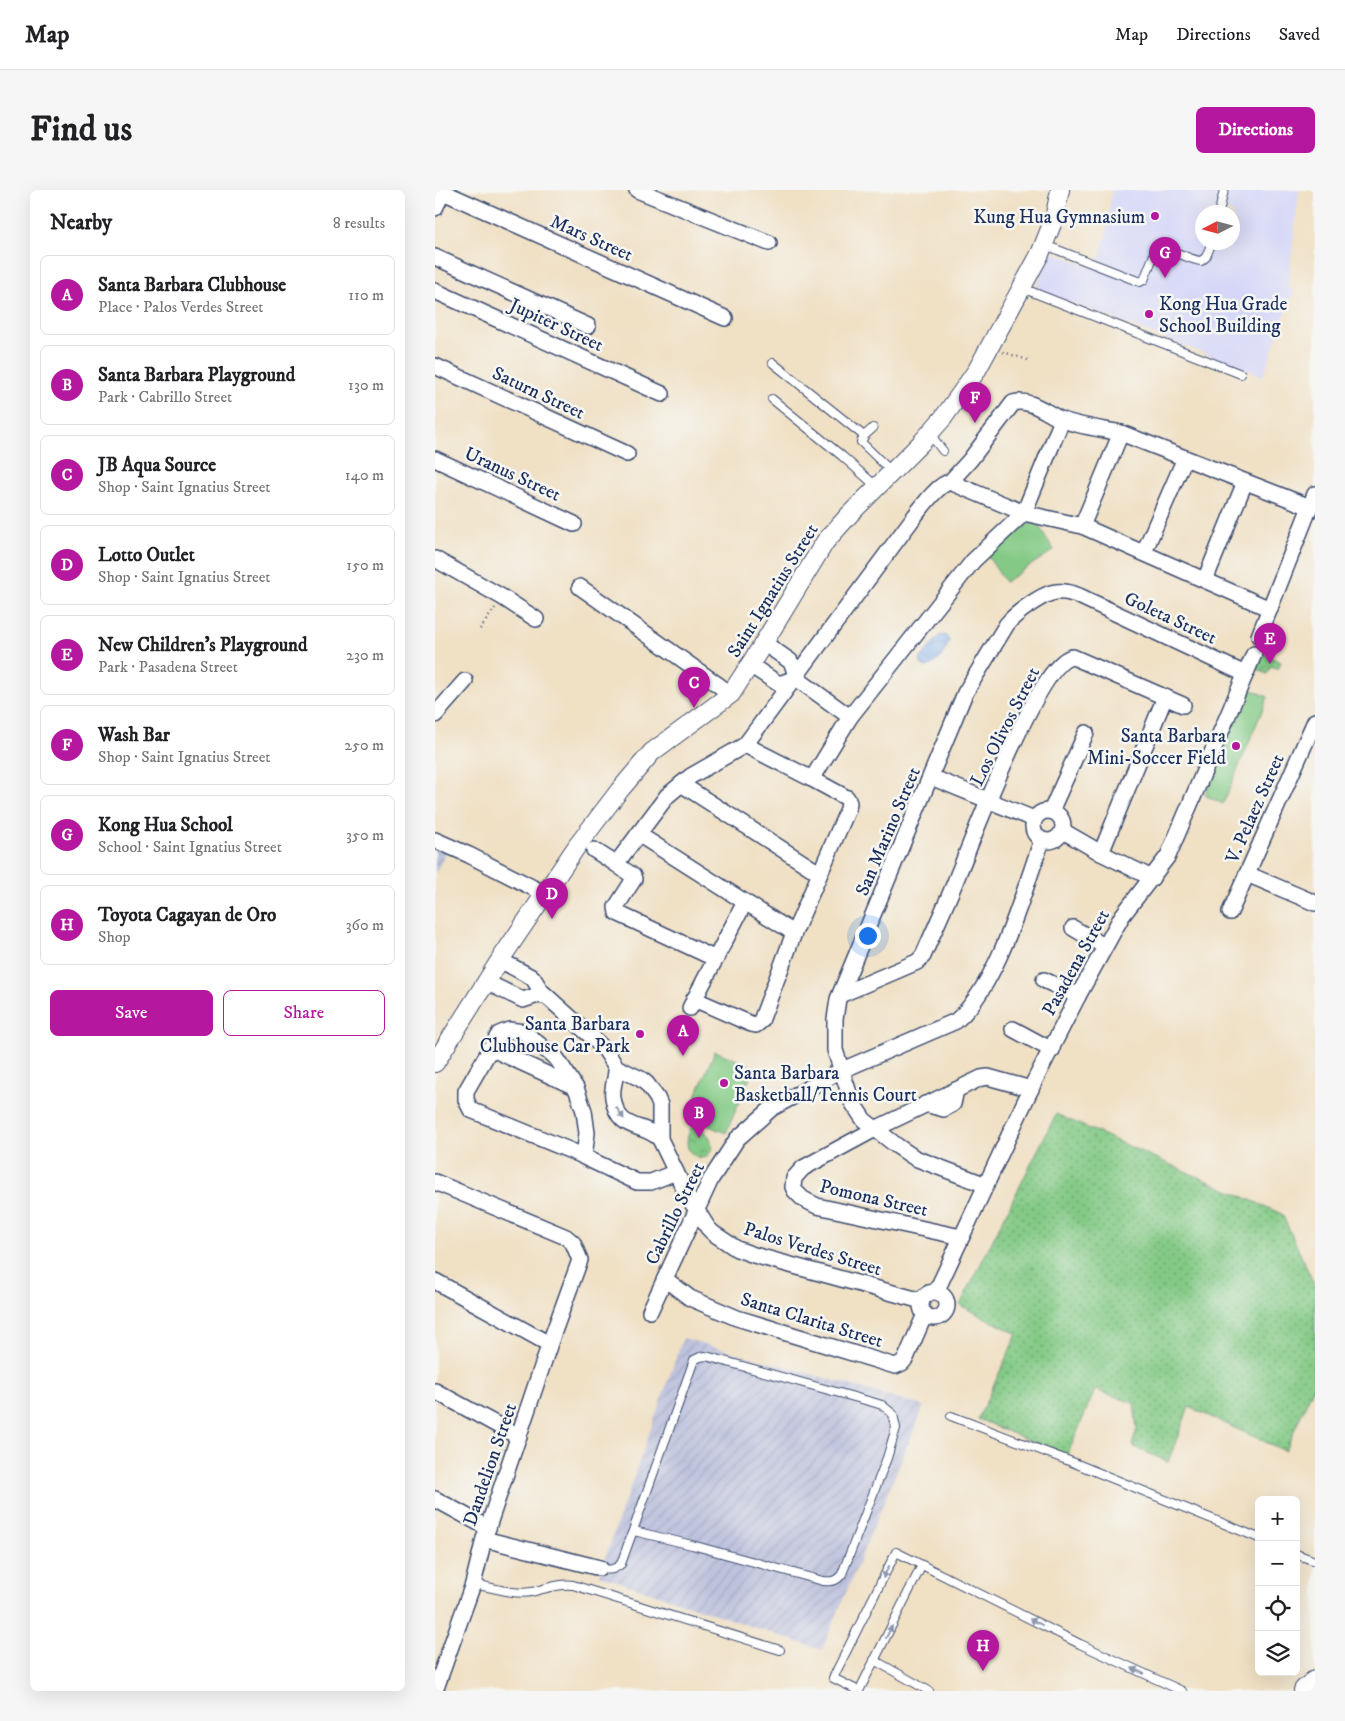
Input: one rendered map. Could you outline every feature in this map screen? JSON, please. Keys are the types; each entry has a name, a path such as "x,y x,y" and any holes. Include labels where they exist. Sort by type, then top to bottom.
{"highway":[{"path":"1306,1691 1315,1683"}],"street":[{"path":"637,190 769,243"},
{"name":"Saint Ignatius Street","path":"435,1063 500,960 577,846 643,762 660,746 731,694 764,643 819,549 838,526 929,434 952,406 977,370 1045,245 1055,219 1060,190"},
{"path":"435,208 443,191"},
{"name":"Mars Street","path":"443,191 725,318"},
{"path":"435,257 588,326"},
{"name":"Jupiter Street","path":"435,291 662,394"},
{"name":"Saturn Street","path":"435,366 627,454"},
{"path":"950,482 970,460 1013,403 1018,401 1026,402 1062,420 1121,433 1245,482 1313,500 1259,636"},
{"path":"812,779 850,717 973,560 1024,513 1062,420"},
{"path":"1082,526 1121,433"},
{"path":"1144,552 1185,458"},
{"name":"Uranus Street","path":"435,459 574,524"},
{"path":"616,864 667,796 691,776 745,745 914,517 945,482 950,482 1024,513 1082,526 1270,609"},
{"path":"1205,580 1245,482"},
{"path":"435,559 502,597 536,619"},
{"path":"580,587 731,694"},
{"name":"San Marino Street","path":"986,1185 915,1158 864,1120 852,1102 840,1071 834,1039 836,1006 968,687 1013,617 1048,594 1059,591 1079,596"},
{"name":"Goleta Street","path":"1079,596 1245,674"},
{"path":"764,643 790,661 796,678 850,717"},
{"name":"Pasadena Street","path":"936,1292 1031,1089 1078,996 1122,916 1168,856 1254,654"},
{"name":"Los Olivos Street","path":"840,995 917,962 923,956 959,873 987,801 1023,723 1059,664 1073,657 1183,705"},
{"path":"750,665 779,684 796,678"},
{"path":"435,715 465,680"},
{"path":"1101,853 1165,697"},
{"name":"V. Pelaez Street","path":"1230,912 1315,721"},
{"path":"1051,811 1085,733"},
{"path":"745,745 847,798 849,803 794,933 759,1023 751,1024 692,1004 745,902"},
{"path":"931,777 1034,819"},
{"path":"681,784 819,873"},
{"path":"1051,811 1061,817 1063,831 1056,840 1042,840 1038,838 1033,829 1034,819 1041,812 1051,811"},
{"path":"1063,831 1101,853 1152,878"},
{"path":"638,834 794,933"},
{"path":"435,840 469,855 545,894"},
{"name":"Cabrillo Street","path":"650,1312 711,1179 737,1139 772,1108 840,1071 956,1021 966,1011 980,992 997,960 1042,840"},
{"path":"594,850 633,876 634,879 616,907 617,913 716,959"},
{"path":"1247,874 1315,903"},
{"path":"1073,928 1105,946"},
{"name":"Palos Verdes Street","path":"500,960 533,978 545,996 606,1051 616,1067 647,1084 657,1098 661,1113 660,1139 687,1195 708,1228 718,1237 737,1248 771,1260 923,1308"},
{"path":"1044,980 1078,996"},
{"path":"486,982 523,1000 538,995 545,996"},
{"path":"584,1157 587,1121 576,1088 555,1056 524,1032 516,1030 503,1031 498,1035 466,1091 466,1100 471,1110 584,1157 637,1182 651,1182 676,1172"},
{"path":"1013,1030 1052,1050"},
{"path":"490,1048 576,1088"},
{"path":"616,1067 612,1093 620,1116 632,1126 652,1133 660,1139"},
{"path":"875,1129 981,1078 988,1077 1031,1089"},
{"name":"Pomona Street","path":"875,1129 803,1168 794,1178 793,1186 795,1191 803,1199 817,1206 961,1237"},
{"name":"Dandelion Street","path":"435,1182 566,1237 573,1243 580,1260 549,1344 486,1534 473,1584 440,1658 435,1691"},
{"name":"Santa Clarita Street","path":"665,1279 690,1298 737,1318 895,1366 902,1363 906,1358 923,1308"},
{"path":"435,1281 549,1344"},
{"path":"936,1292 945,1298 946,1311 940,1317 928,1317 923,1308 929,1293 936,1292"},
{"path":"435,1391 519,1436"},
{"path":"435,1499 486,1534 600,1568"}],"lane":[{"path":"1221,205 1224,190"},
{"path":"1045,245 1140,282 1144,280 1157,250 1166,250 1201,261 1206,257 1209,250"},
{"path":"1022,288 1241,374"},
{"path":"773,364 865,436"},
{"path":"772,399 877,487"},
{"path":"873,428 861,441 862,444 892,472"},
{"path":"929,434 943,451"},
{"path":"600,1568 606,1570 615,1569 621,1564 694,1360 699,1357 706,1356 882,1405 893,1414 896,1428 887,1458 842,1574 838,1579 831,1582 823,1581 634,1531"},
{"path":"951,1416 1072,1462 1255,1536"},
{"path":"922,1566 859,1691 833,1678 896,1552 1080,1644 1182,1691"},
{"path":"1300,1555 1315,1561"},
{"path":"473,1584 519,1592 531,1592 573,1584 780,1650"},
{"path":"875,1660 929,1691"}],"path":[{"path":"480,629 502,597"}],"shaded area":[{"path":"1112,190 1299,190 1288,287 1294,290 1263,376 1036,289 1051,252 1096,269 1106,235"},
{"path":"435,837 450,845 435,874"},
{"path":"683,1338 924,1406 822,1650 599,1575"}],"green space":[{"path":"1035,520 1054,550 1005,582 985,552"},
{"path":"1264,654 1281,662 1278,669 1271,666 1267,674 1257,669"},
{"name":"Santa Barbara Mini-Soccer Field","path":"1248,688 1268,697 1223,804 1205,795"},
{"name":"Santa Barbara Basketball/Tennis Court","path":"715,1051 754,1067 726,1133 687,1117"},
{"path":"1056,1114 1282,1214 1315,1286 1315,1384 1285,1451 1189,1407 1168,1462 1132,1446 1137,1429 1134,1403 1095,1390 1067,1456 978,1419 1017,1334 960,1305"},
{"path":"693,1125 705,1132 711,1141 712,1150 706,1157 695,1156 688,1149 688,1135"}],"water":[{"path":"945,635 949,640 946,649 937,661 925,667 921,664 920,659 939,636"}],"place":[{"name":"Kung Hua Gymnasium","path":"1155,216"},
{"name":"Kong Hua School","path":"1165,278"},
{"name":"Kong Hua Grade School Building","path":"1149,314"},
{"name":"Wash Bar","path":"975,423"},
{"name":"New Children's Playground","path":"1270,664"},
{"name":"JB Aqua Source","path":"694,708"},
{"name":"Santa Barbara Mini-Soccer Field","path":"1236,746"},
{"name":"Lotto Outlet","path":"552,919"},
{"name":"Santa Barbara Clubhouse Car Park","path":"640,1034"},
{"name":"Santa Barbara Clubhouse","path":"683,1056"},
{"name":"Santa Barbara Basketball/Tennis Court","path":"724,1083"},
{"name":"Santa Barbara Playground","path":"699,1138"},
{"name":"Toyota Cagayan de Oro","path":"983,1671"}]}
